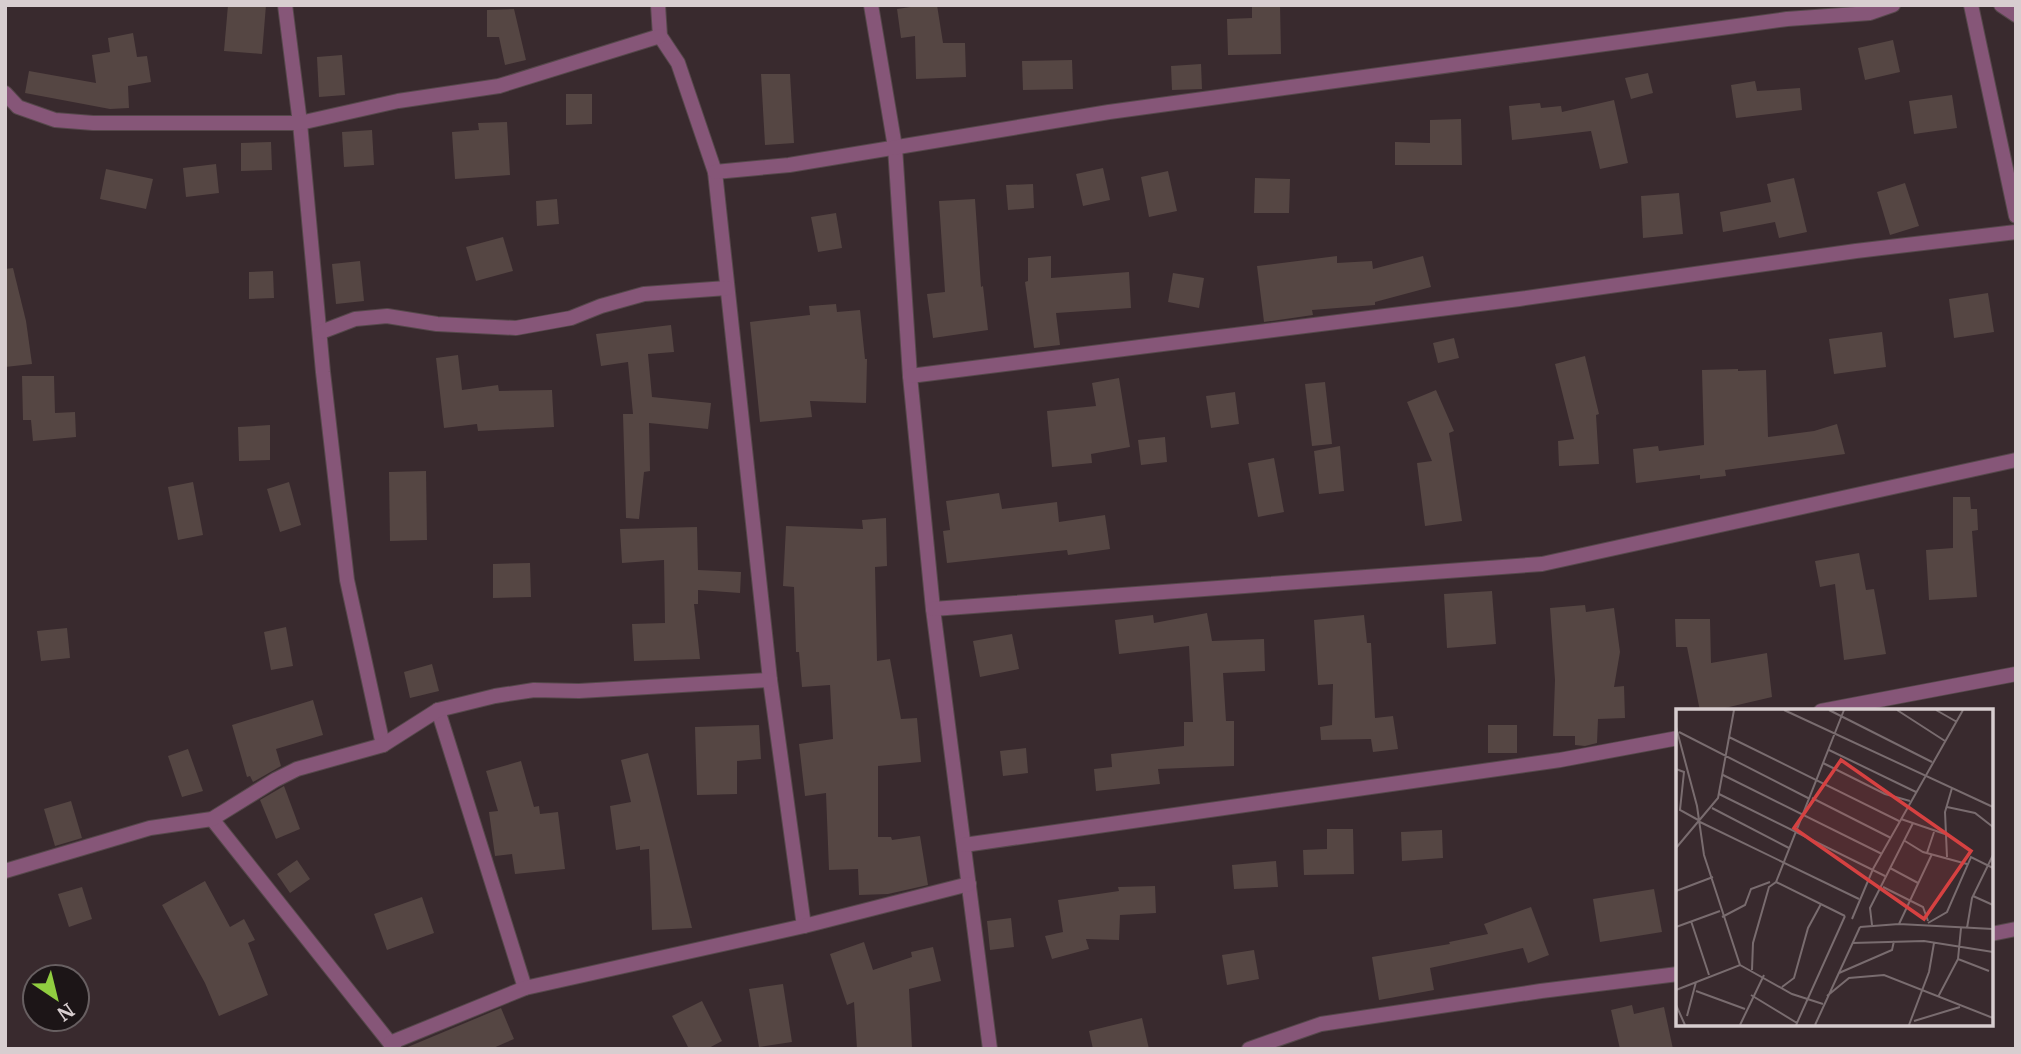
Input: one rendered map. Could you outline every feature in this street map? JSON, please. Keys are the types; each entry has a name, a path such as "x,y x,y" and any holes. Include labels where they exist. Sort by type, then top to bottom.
{"street":[{"path":"285,5 300,123 347,580 383,746"},
{"path":"658,5 660,36 678,63 715,172 770,680 804,926"},
{"path":"871,5 895,147 910,376 933,610 990,1049"},
{"path":"715,172 789,165 1109,112 1787,19 1870,13 1893,5"},
{"path":"1971,5 2016,216"},
{"path":"2001,5 2016,15"},
{"path":"5,93 19,107 55,120 93,123 300,123 398,102 499,86 660,36"},
{"path":"910,376 2016,232"},
{"path":"320,332 355,319 387,316 437,324 516,328 571,318 644,294 727,288"},
{"path":"933,610 1542,564 2016,460"},
{"path":"1832,709 2016,674"},
{"path":"5,871 150,828 212,819 298,769 383,746 438,710 495,695 534,690 579,691 770,680"},
{"path":"438,710 525,988"},
{"path":"964,845 1560,760 1676,738"},
{"path":"212,819 392,1046 525,988 804,926 969,884"},
{"path":"1993,934 2016,929"},
{"path":"1249,1049 1321,1024 1541,990 1676,974"}],"building":[{"path":"228,5 266,5 262,54 224,51"},
{"path":"937,5 943,43 965,43 966,77 916,79 915,36 901,38 897,9"},
{"path":"1252,5 1280,5 1281,54 1228,55 1227,19 1252,18"},
{"path":"514,9 526,60 505,65 499,37 487,37 487,10"},
{"path":"133,33 137,57 147,56 151,82 128,86 129,108 110,109 25,93 29,71 96,83 92,55 110,52 108,38"},
{"path":"1893,40 1900,72 1865,80 1858,48"},
{"path":"342,55 345,95 319,97 317,57"},
{"path":"1072,60 1073,89 1023,90 1022,61"},
{"path":"1201,64 1202,89 1172,90 1171,66"},
{"path":"1648,73 1653,93 1631,99 1625,78"},
{"path":"761,74 790,74 794,143 765,145"},
{"path":"1755,81 1757,91 1800,88 1802,110 1736,118 1731,85"},
{"path":"566,94 592,94 592,124 566,125"},
{"path":"1952,95 1957,128 1914,134 1909,101"},
{"path":"1614,100 1628,163 1600,169 1591,131 1512,140 1509,106 1540,103 1541,108 1561,106 1562,112"},
{"path":"1461,119 1462,165 1395,165 1395,142 1430,143 1430,120"},
{"path":"507,122 510,175 455,179 452,132 479,130 478,123"},
{"path":"372,130 374,165 344,167 342,132"},
{"path":"271,142 272,170 241,171 241,143"},
{"path":"216,164 219,193 186,197 183,168"},
{"path":"1103,168 1110,200 1083,206 1076,174"},
{"path":"106,169 153,179 146,209 100,199"},
{"path":"1168,171 1177,211 1149,217 1141,177"},
{"path":"1255,178 1290,179 1289,213 1254,213"},
{"path":"1794,178 1807,232 1779,238 1775,222 1723,232 1720,212 1771,202 1767,184"},
{"path":"1905,183 1919,226 1890,235 1877,192"},
{"path":"1033,184 1034,208 1008,210 1006,185"},
{"path":"1679,193 1683,234 1643,238 1641,196"},
{"path":"557,199 559,224 537,226 536,201"},
{"path":"975,199 981,287 983,286 988,330 933,338 927,294 945,292 939,201"},
{"path":"836,213 842,248 818,252 811,217"},
{"path":"503,237 513,271 476,281 466,247"},
{"path":"1051,256 1051,278 1129,272 1131,308 1056,313 1060,345 1034,348 1025,282 1028,281 1028,258"},
{"path":"1337,256 1337,263 1372,261 1373,269 1423,256 1431,287 1375,302 1375,305 1312,310 1313,315 1264,322 1257,266"},
{"path":"360,261 364,301 336,304 332,264"},
{"path":"13,268 26,321 32,364 5,367 5,269"},
{"path":"273,271 274,298 249,299 249,272"},
{"path":"1173,273 1204,278 1199,308 1168,302"},
{"path":"1988,293 1994,332 1954,338 1949,299"},
{"path":"836,304 837,312 860,310 867,359 866,403 810,401 812,417 760,422 750,322 810,315 809,306"},
{"path":"671,325 674,352 648,354 652,397 711,403 708,429 649,423 650,471 644,472 639,519 626,518 623,414 633,414 628,362 601,366 596,334"},
{"path":"1882,332 1886,367 1834,374 1829,339"},
{"path":"1454,338 1459,358 1438,363 1433,343"},
{"path":"458,355 462,390 498,385 499,391 552,390 554,427 478,431 477,424 444,428 436,358"},
{"path":"1585,356 1599,414 1596,415 1599,464 1559,466 1558,441 1574,439 1555,364"},
{"path":"1702,370 1766,370 1768,437 1814,431 1837,424 1845,454 1725,470 1726,476 1700,479 1700,475 1636,483 1633,449 1658,446 1659,451 1704,445"},
{"path":"22,376 54,376 55,413 75,412 76,437 33,441 31,420 23,420"},
{"path":"1119,378 1130,447 1091,454 1092,463 1052,467 1047,411 1096,406 1092,383"},
{"path":"1325,382 1332,444 1312,446 1305,384"},
{"path":"1436,390 1454,431 1449,433 1462,521 1425,526 1417,463 1432,461 1407,402"},
{"path":"1235,392 1239,424 1211,428 1206,396"},
{"path":"270,425 270,460 239,461 238,427"},
{"path":"1165,437 1167,462 1141,465 1138,440"},
{"path":"1340,446 1344,491 1319,494 1314,451"},
{"path":"1274,458 1284,512 1258,517 1248,463"},
{"path":"426,471 427,540 390,541 389,472"},
{"path":"193,482 203,535 178,540 168,487"},
{"path":"289,482 301,525 280,532 267,489"},
{"path":"999,493 1002,509 1057,502 1059,522 1105,515 1110,549 1068,555 1067,550 947,563 943,531 950,530 946,501"},
{"path":"1953,497 1970,497 1971,509 1977,509 1978,530 1972,531 1977,597 1929,600 1926,550 1953,548"},
{"path":"886,518 887,566 875,567 877,661 890,659 901,719 917,718 921,762 878,766 878,837 891,837 892,840 920,836 928,885 888,894 859,895 858,869 829,870 826,793 805,796 799,744 833,739 830,685 802,687 799,652 796,652 794,587 783,586 786,526 863,529 862,520"},
{"path":"697,527 698,570 741,572 740,593 698,590 698,604 694,604 700,659 634,661 632,624 665,623 664,560 622,563 620,529"},
{"path":"1859,553 1866,590 1874,589 1886,654 1844,660 1835,584 1820,587 1815,561"},
{"path":"530,563 531,597 493,598 493,564"},
{"path":"1492,591 1496,644 1447,648 1444,594"},
{"path":"1585,605 1586,612 1614,608 1620,652 1614,687 1624,686 1625,718 1598,719 1597,743 1585,746 1575,745 1575,736 1553,736 1555,680 1550,608"},
{"path":"1207,613 1212,641 1264,639 1265,671 1223,673 1226,721 1234,721 1234,766 1158,769 1160,784 1096,791 1094,769 1112,767 1111,754 1184,746 1184,722 1193,722 1189,646 1119,654 1115,620 1153,615 1154,623"},
{"path":"1364,615 1367,643 1371,643 1375,718 1393,716 1398,749 1373,752 1371,739 1321,740 1320,727 1332,725 1333,684 1318,685 1314,620"},
{"path":"1675,619 1710,619 1711,663 1767,653 1772,697 1721,709 1700,709 1687,647 1676,647"},
{"path":"286,627 293,666 271,670 264,632"},
{"path":"67,628 70,658 41,661 37,631"},
{"path":"1012,634 1019,669 980,677 973,641"},
{"path":"432,664 439,691 410,698 404,672"},
{"path":"313,700 323,735 276,749 281,766 253,782 250,776 247,777 232,725"},
{"path":"759,725 761,759 737,761 737,794 697,795 695,727"},
{"path":"1488,725 1517,725 1517,753 1488,753"},
{"path":"1026,748 1028,773 1003,776 1000,751"},
{"path":"188,749 203,791 182,797 168,756"},
{"path":"648,753 692,928 652,930 649,849 640,850 640,846 616,850 610,806 631,802 621,760"},
{"path":"521,761 534,807 539,806 540,814 558,812 565,869 515,874 512,854 495,856 489,812 498,811 486,771"},
{"path":"284,786 300,829 276,839 260,800"},
{"path":"71,801 82,838 55,846 44,809"},
{"path":"1327,829 1353,829 1354,874 1304,875 1303,850 1327,849"},
{"path":"1442,830 1443,858 1402,861 1401,832"},
{"path":"297,860 310,879 290,893 277,874"},
{"path":"1276,861 1278,887 1234,889 1232,865"},
{"path":"205,881 230,927 244,919 255,940 248,943 268,995 219,1016 205,983 162,905"},
{"path":"1155,886 1156,913 1120,915 1119,940 1086,939 1089,949 1052,959 1045,936 1063,932 1058,900 1119,891 1118,887"},
{"path":"82,887 92,919 69,927 58,894"},
{"path":"1654,889 1662,932 1600,942 1593,899"},
{"path":"422,897 434,933 387,950 374,914"},
{"path":"1531,907 1549,955 1528,963 1523,948 1430,968 1434,990 1379,1000 1372,957 1450,944 1449,942 1488,934 1484,924"},
{"path":"1011,918 1014,947 990,950 987,921"},
{"path":"864,942 873,970 912,957 911,952 933,947 941,981 909,989 912,1048 857,1049 854,1002 847,1005 830,954"},
{"path":"1254,950 1259,979 1227,985 1222,955"},
{"path":"783,984 792,1042 759,1047 749,989"},
{"path":"702,1001 722,1041 707,1049 689,1049 672,1016"},
{"path":"1632,1005 1634,1014 1664,1007 1673,1049 1620,1049 1611,1010"},
{"path":"501,1008 514,1039 491,1049 403,1049"},
{"path":"1142,1018 1149,1049 1093,1049 1089,1031"}]}
